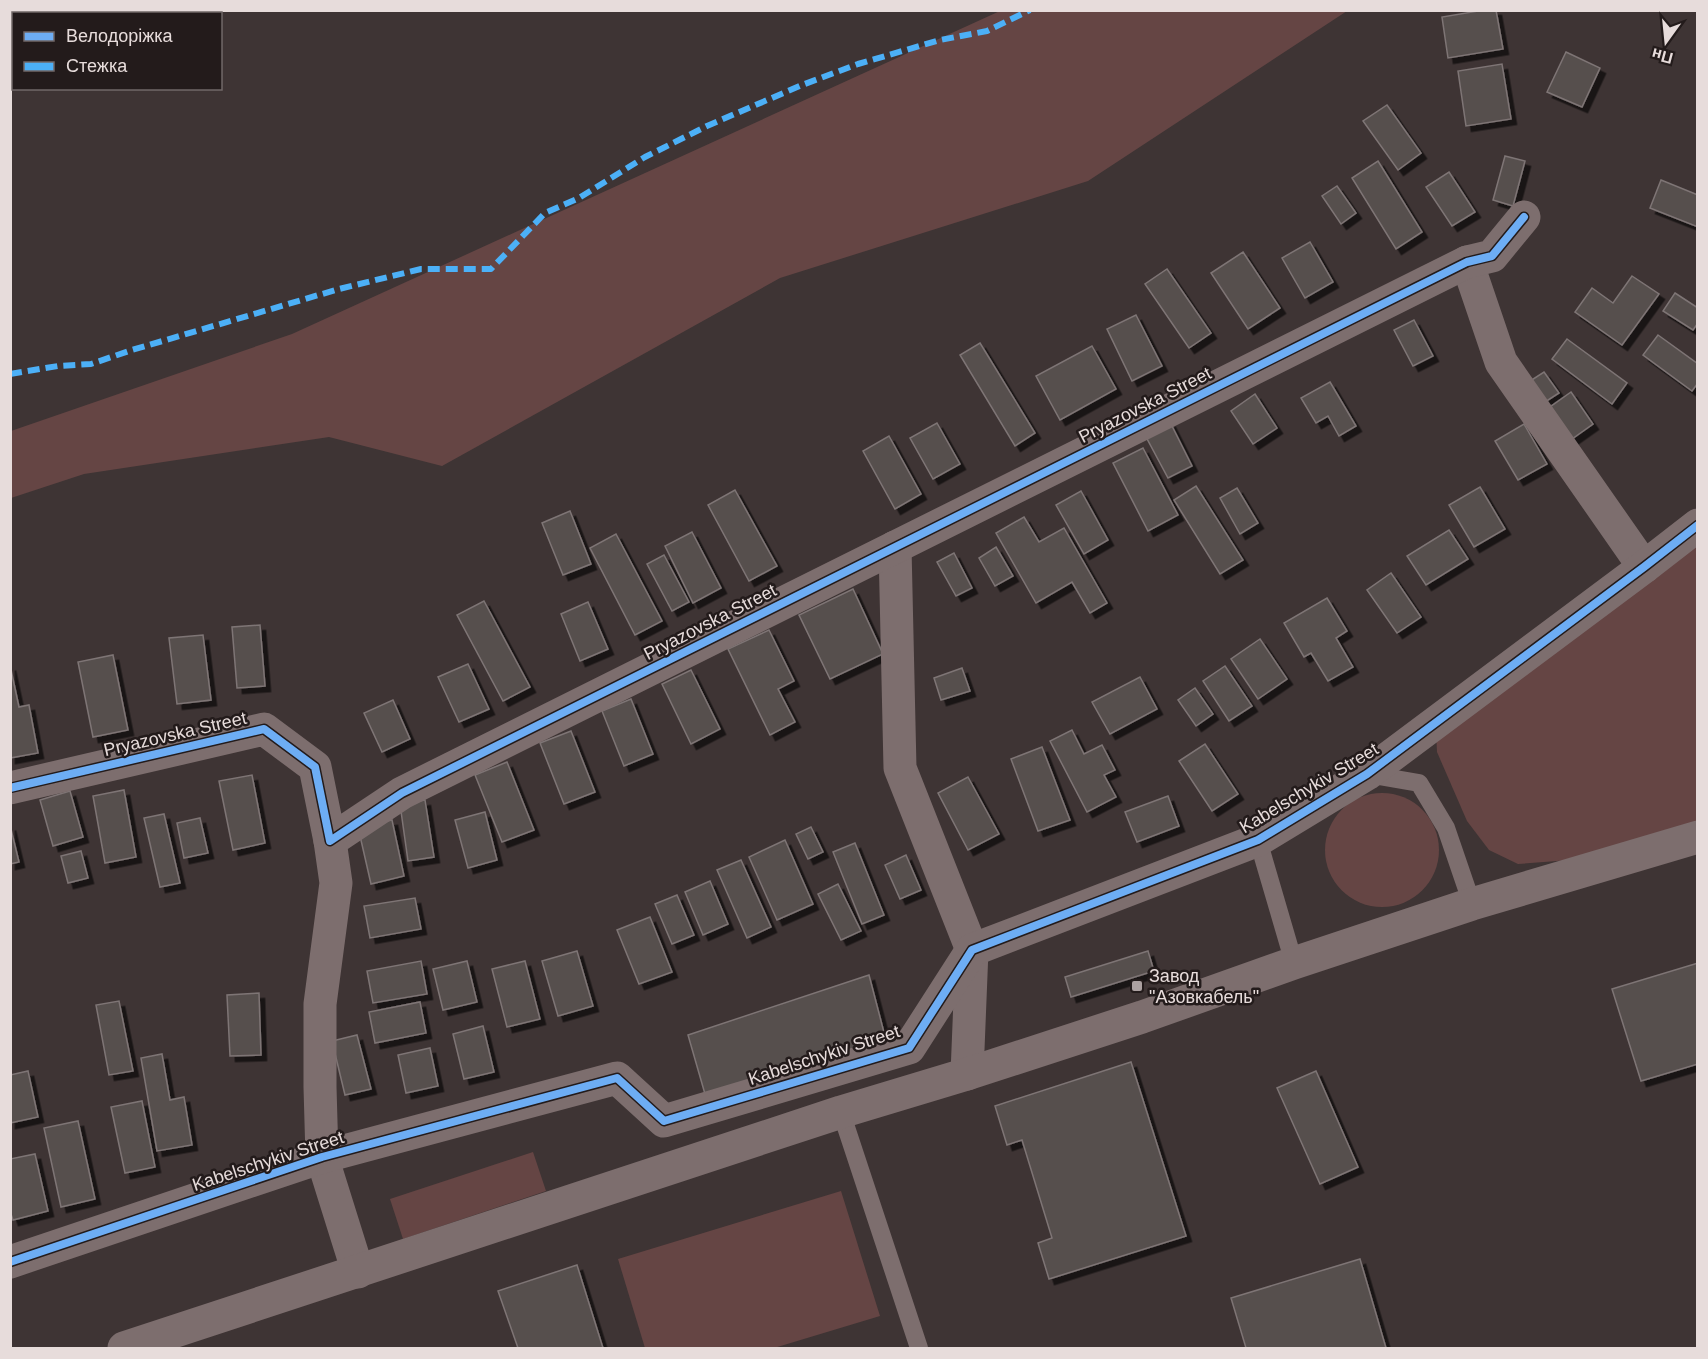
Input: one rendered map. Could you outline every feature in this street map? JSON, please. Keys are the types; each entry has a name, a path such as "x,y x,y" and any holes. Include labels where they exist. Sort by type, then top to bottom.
{"street":[{"name":"Pryazovska Street","path":"10,788 264,729 315,767 330,841 402,793 1467,262 1492,256 1524,217"},
{"path":"1467,262 1501,362 1644,567"},
{"name":"Kabelschykiv Street","path":"10,1262 322,1157 617,1078 664,1121 909,1047 972,950 1258,840 1367,774 1698,525"},
{"path":"895,547 900,768 972,950 967,1074"},
{"path":"124,1348 842,1112 1142,1017 1294,963 1472,904 1698,837"},
{"path":"330,841 336,883 320,1004 322,1157 358,1272"}],"lane":[{"path":"1367,774 1419,783 1446,828 1472,904"},
{"path":"1258,840 1294,963"},
{"path":"842,1112 919,1348"}],"shaded area":[{"path":"1000,11 1347,11 1088,181 780,278 442,466 329,437 84,474 11,498 11,431 292,334"},
{"path":"1697,537 1697,824 1583,859 1518,864 1489,850 1467,821 1437,752 1436,730"},
{"path":"1382,793 1404,797 1423,809 1435,828 1439,850 1435,872 1423,891 1404,903 1382,907 1360,903 1341,891 1329,872 1325,850 1329,828 1341,809 1360,797"},
{"path":"533,1152 546,1191 403,1239 390,1199"},
{"path":"841,1191 880,1316 774,1348 645,1348 618,1259"}],"building":[{"path":"1496,10 1503,49 1448,58 1442,17"},
{"path":"1566,52 1600,68 1582,107 1547,92"},
{"path":"1502,64 1511,119 1466,126 1458,71"},
{"path":"1387,105 1421,153 1398,170 1363,121"},
{"path":"1505,156 1525,161 1513,206 1493,200"},
{"path":"1378,161 1422,232 1396,249 1352,178"},
{"path":"1449,172 1475,212 1452,226 1426,187"},
{"path":"1661,180 1698,195 1698,227 1650,208"},
{"path":"1337,186 1356,213 1341,224 1322,196"},
{"path":"1310,242 1333,282 1305,298 1282,258"},
{"path":"1243,252 1280,308 1248,329 1211,273"},
{"path":"1167,269 1211,333 1189,348 1145,284"},
{"path":"1632,276 1659,294 1622,345 1575,312 1592,288 1613,303"},
{"path":"1675,293 1698,308 1698,323 1693,330 1663,311"},
{"path":"1136,315 1162,366 1132,381 1107,329"},
{"path":"1414,320 1433,356 1413,366 1394,330"},
{"path":"1658,335 1698,364 1698,383 1692,391 1643,355"},
{"path":"1567,339 1627,383 1612,404 1552,359"},
{"path":"980,343 1035,433 1015,446 960,355"},
{"path":"1092,346 1116,389 1060,420 1036,376"},
{"path":"1544,372 1559,393 1542,404 1527,383"},
{"path":"1330,382 1356,426 1339,436 1328,416 1316,423 1301,398"},
{"path":"1571,392 1593,424 1572,439 1550,407"},
{"path":"1255,394 1277,428 1253,444 1231,411"},
{"path":"1170,422 1192,466 1168,478 1145,435"},
{"path":"937,423 960,464 933,479 910,438"},
{"path":"1524,424 1547,464 1518,480 1495,441"},
{"path":"889,436 921,494 895,509 863,451"},
{"path":"1143,448 1178,515 1148,531 1113,463"},
{"path":"1196,486 1243,560 1220,574 1174,500"},
{"path":"1480,487 1505,529 1474,547 1449,505"},
{"path":"1237,488 1258,523 1240,534 1220,498"},
{"path":"735,490 777,566 749,581 708,505"},
{"path":"1081,491 1108,540 1084,554 1056,505"},
{"path":"570,511 591,564 563,575 542,523"},
{"path":"1024,517 1039,542 1064,528 1107,603 1090,613 1072,582 1036,603 996,533"},
{"path":"1449,530 1468,559 1426,585 1407,556"},
{"path":"692,532 721,588 693,603 665,546"},
{"path":"616,534 662,621 635,635 590,548"},
{"path":"996,547 1013,576 995,586 979,558"},
{"path":"954,553 972,588 956,596 937,562"},
{"path":"664,555 689,602 672,611 647,564"},
{"path":"1391,573 1421,617 1397,633 1367,590"},
{"path":"853,589 883,654 830,679 799,615"},
{"path":"1327,598 1347,631 1336,638 1353,667 1328,681 1311,653 1304,657 1284,623"},
{"path":"484,601 530,687 503,701 457,615"},
{"path":"588,602 608,649 580,661 561,614"},
{"path":"260,625 265,686 237,688 232,627"},
{"path":"769,630 794,681 778,689 795,722 770,735 728,649"},
{"path":"203,635 211,700 177,704 169,638"},
{"path":"1260,639 1287,679 1258,699 1231,659"},
{"path":"113,655 128,730 93,737 78,662"},
{"path":"468,664 489,709 459,722 438,677"},
{"path":"10,665 19,707 29,705 38,753 10,758"},
{"path":"1225,666 1252,706 1229,721 1203,681"},
{"path":"962,668 970,691 941,700 934,678"},
{"path":"691,670 720,729 691,744 662,684"},
{"path":"1140,677 1157,709 1110,734 1092,702"},
{"path":"1195,688 1213,714 1196,726 1178,700"},
{"path":"631,699 653,754 624,766 602,711"},
{"path":"393,700 410,739 382,752 364,713"},
{"path":"1072,730 1084,754 1102,745 1115,770 1104,775 1116,797 1087,812 1050,741"},
{"path":"571,731 595,792 564,804 540,743"},
{"path":"1205,744 1238,794 1212,811 1179,761"},
{"path":"1042,747 1070,820 1038,831 1011,759"},
{"path":"507,762 534,830 502,842 475,775"},
{"path":"252,775 265,843 233,850 219,781"},
{"path":"968,777 999,834 968,850 938,793"},
{"path":"124,790 136,857 105,863 93,796"},
{"path":"70,791 83,837 53,846 40,800"},
{"path":"1168,796 1179,826 1137,842 1125,812"},
{"path":"425,800 434,857 408,861 400,804"},
{"path":"485,812 497,860 468,868 455,820"},
{"path":"164,814 180,883 160,887 144,818"},
{"path":"200,818 208,853 184,858 177,823"},
{"path":"392,820 404,876 371,884 358,827"},
{"path":"10,825 19,862 10,864"},
{"path":"811,827 823,852 808,859 796,834"},
{"path":"785,840 813,904 777,920 749,857"},
{"path":"855,843 884,915 862,924 833,852"},
{"path":"81,851 88,878 68,883 61,856"},
{"path":"906,855 921,890 900,899 885,865"},
{"path":"741,860 771,927 747,938 717,870"},
{"path":"710,881 728,924 703,935 685,892"},
{"path":"838,884 861,931 841,940 818,894"},
{"path":"677,895 694,935 672,944 655,904"},
{"path":"415,898 421,929 370,938 364,906"},
{"path":"650,917 672,972 639,984 617,930"},
{"path":"577,951 593,1006 558,1016 542,961"},
{"path":"1148,951 1154,971 1071,997 1065,977"},
{"path":"421,961 427,994 373,1003 367,971"},
{"path":"467,961 477,1002 443,1010 433,969"},
{"path":"525,961 540,1019 507,1027 492,969"},
{"path":"1698,963 1698,1064 1641,1081 1612,989"},
{"path":"869,975 887,1044 707,1101 688,1035"},
{"path":"259,993 261,1055 230,1056 227,995"},
{"path":"119,1001 133,1071 109,1075 96,1005"},
{"path":"420,1002 426,1033 375,1043 369,1012"},
{"path":"483,1026 494,1072 464,1079 453,1034"},
{"path":"357,1035 371,1089 345,1095 332,1041"},
{"path":"430,1048 438,1086 406,1093 398,1055"},
{"path":"162,1054 170,1100 184,1097 192,1145 157,1151 141,1058"},
{"path":"1131,1062 1186,1236 1049,1279 1038,1243 1052,1238 1022,1140 1007,1145 995,1106"},
{"path":"28,1071 38,1117 10,1123 10,1075"},
{"path":"1316,1071 1358,1167 1320,1184 1277,1088"},
{"path":"142,1101 155,1167 125,1173 111,1107"},
{"path":"78,1121 95,1199 61,1207 44,1128"},
{"path":"35,1154 48,1211 13,1220 10,1211 10,1159"},
{"path":"1360,1259 1386,1348 1246,1348 1231,1298"},
{"path":"577,1265 603,1348 518,1348 498,1291"}],"marked path":[{"path":"10,374 58,366 91,364 339,289 421,269 491,269 545,213 579,198 645,157 707,126 802,85 858,64 940,40 987,31 1030,10"}],"cycle path":[{"path":"10,788 264,729 315,767 330,841 402,793 1467,262 1492,256 1524,217"},
{"path":"10,1262 322,1157 617,1078 664,1121 909,1048 972,950 1258,840 1367,774 1698,525"}],"place":[{"name":"Завод \"Азовкабель\"","path":"1137,986"}]}
